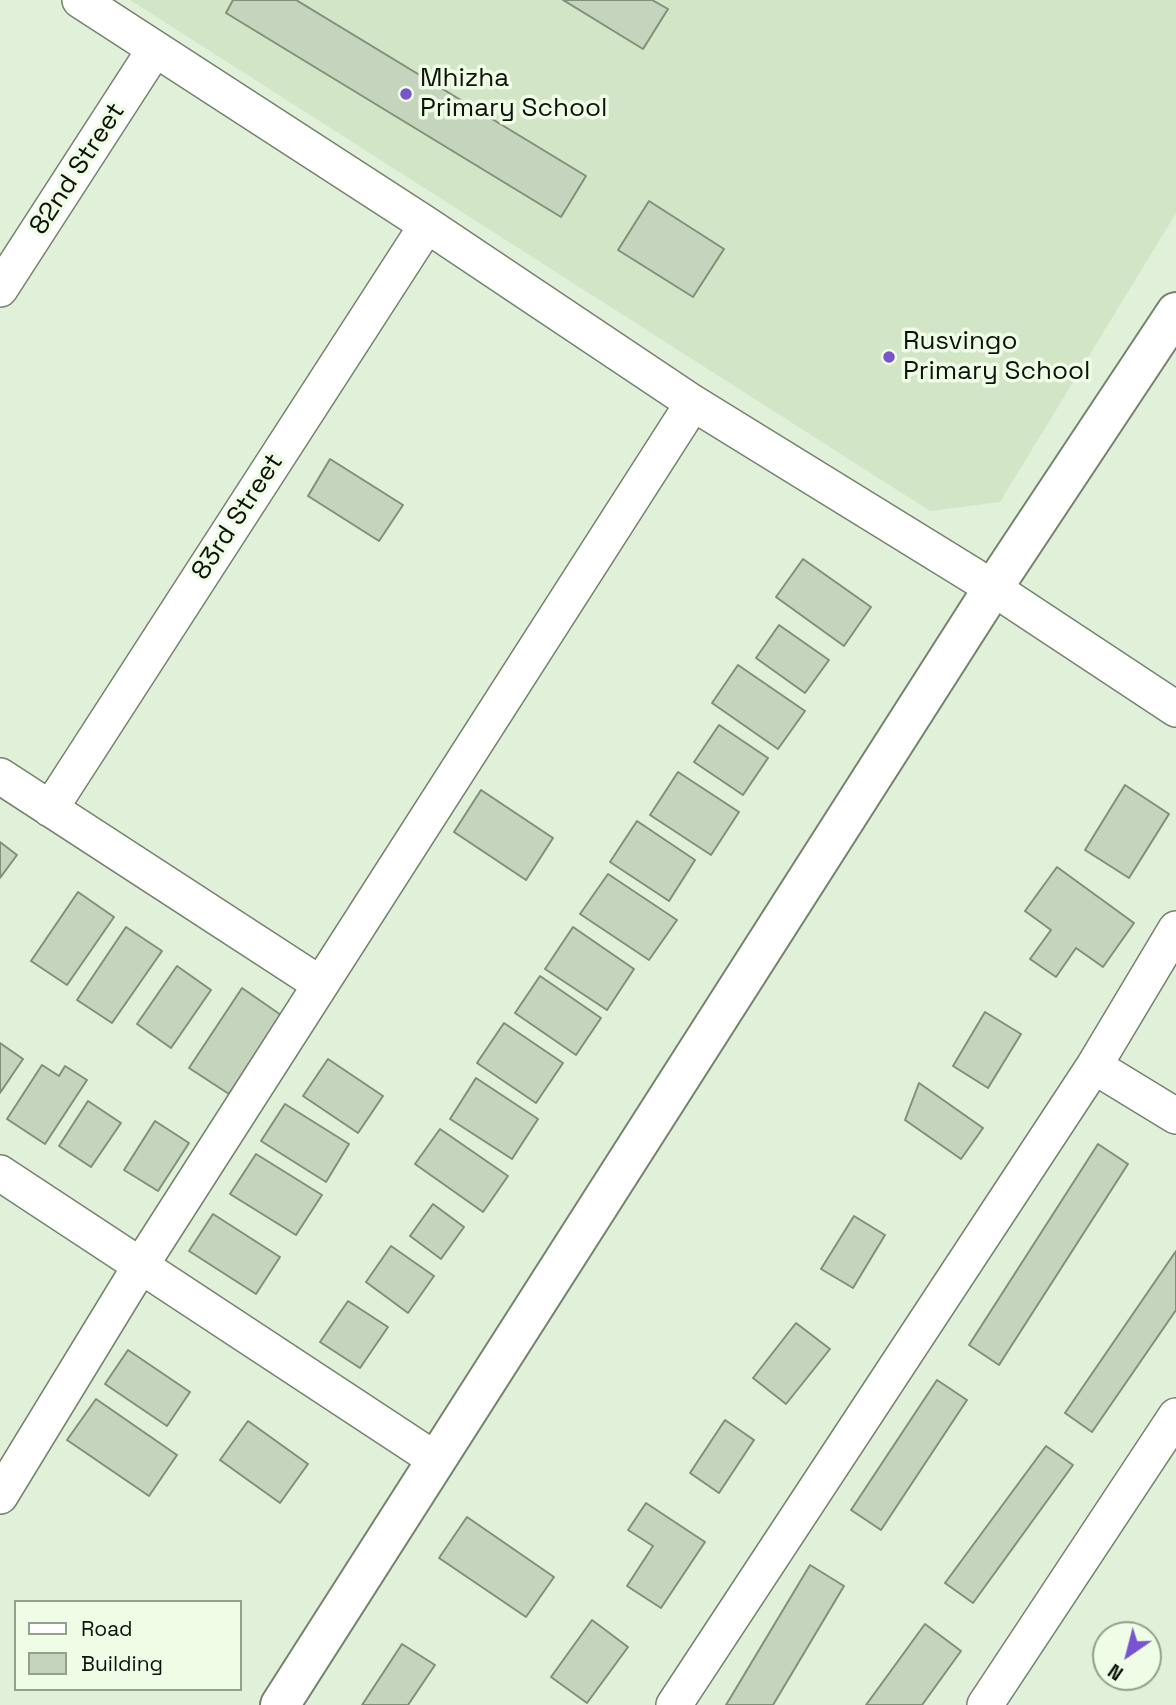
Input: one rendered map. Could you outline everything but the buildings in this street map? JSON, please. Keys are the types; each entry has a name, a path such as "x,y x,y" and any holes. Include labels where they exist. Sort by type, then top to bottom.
{"street":[{"path":"80,0 427,225 693,403 993,588 1176,709"},
{"name":"82nd Street","path":"0,289 155,49"},
{"name":"83rd Street","path":"50,809 427,225"},
{"path":"280,1705 993,588 1171,332"},
{"path":"0,1496 141,1265 693,403"},
{"path":"0,776 320,984"},
{"path":"674,1705 1094,1066 1176,929"},
{"path":"1094,1066 1176,1116"},
{"path":"0,1173 436,1460"},
{"path":"985,1705 1176,1416"}],"shaded area":[{"name":"Rusvingo Primary School","path":"130,0 1176,0 1176,213 1000,502 930,511"}],"place":[{"name":"Mhizha Primary School","path":"406,94"},
{"name":"Rusvingo Primary School","path":"889,357"}]}
